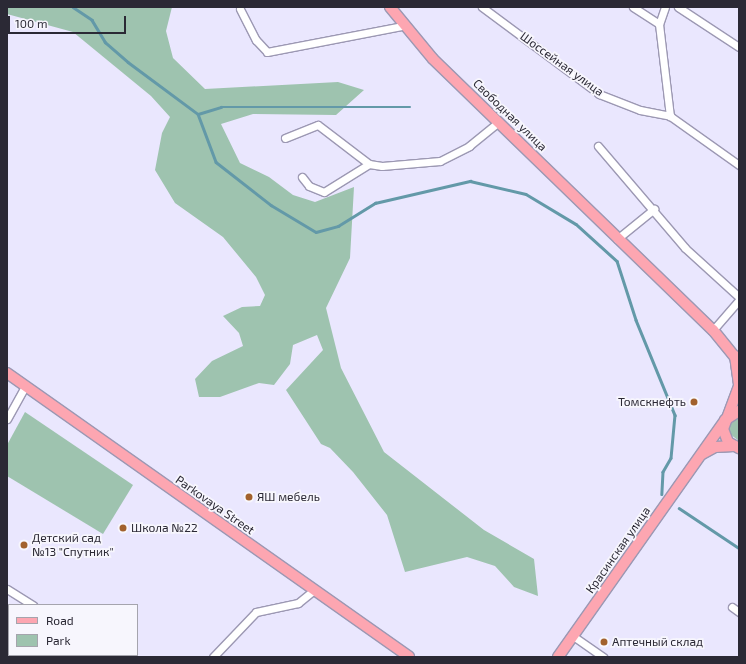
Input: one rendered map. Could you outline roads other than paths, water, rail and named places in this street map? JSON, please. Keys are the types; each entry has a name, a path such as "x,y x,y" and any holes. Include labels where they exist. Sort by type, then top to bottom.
{"main road":[{"name":"Свободная улица","path":"390,7 402,26 617,239 713,330 737,358"},
{"path":"737,358 739,386 725,420 723,434 738,447"},
{"name":"Parkovaya Street","path":"7,372 409,657"},
{"path":"725,420 739,411"},
{"name":"Красинская улица","path":"558,657 725,420"},
{"path":"699,456 715,447 738,447"}],"street":[{"name":"Шоссейная улица","path":"482,7 599,94 640,110 670,116"},
{"path":"633,7 659,24"},
{"path":"664,7 659,24 670,116 739,165"},
{"path":"678,7 739,47"},
{"path":"240,9 266,52 402,26"},
{"path":"302,176 309,186 324,192 369,164 440,161 469,146 499,122"},
{"path":"284,138 318,125 369,164"},
{"path":"598,146 654,209 685,248 739,299 713,330"},
{"path":"617,239 654,209"},
{"path":"7,419 25,386"},
{"path":"7,589 31,604"},
{"path":"213,657 256,612 298,604 313,590"},
{"path":"732,607 739,612"},
{"path":"573,636 603,657"}],"waterway":[{"path":"73,7 92,20 105,42 128,62 198,114 221,107 410,107"},
{"path":"198,114 216,162 271,205 316,232 338,226 375,203 470,181 526,194 576,224 617,261 636,320 675,415 671,458 663,472 662,494"},
{"path":"679,508 739,548"}],"place":[{"name":"Томскнефть","path":"694,402"},
{"name":"ЯШ мебель","path":"249,497"},
{"name":"Школа №22","path":"123,528"},
{"name":"Детский сад №13 \"Спутник\"","path":"24,545"},
{"name":"Аптечный склад","path":"604,642"}]}
